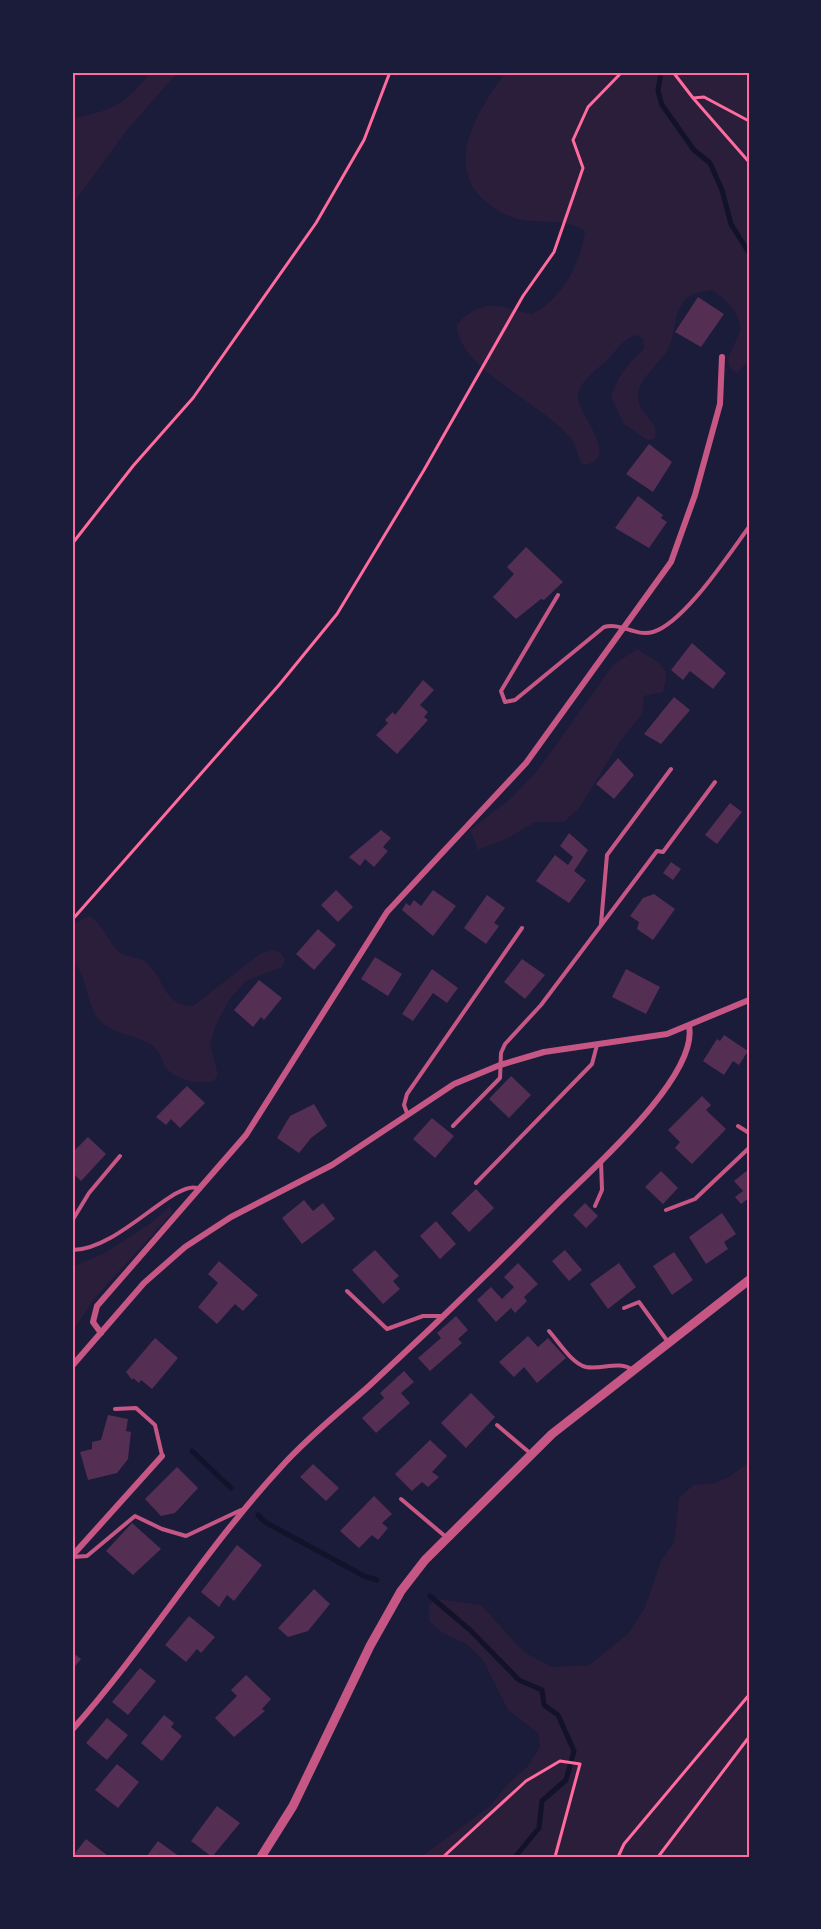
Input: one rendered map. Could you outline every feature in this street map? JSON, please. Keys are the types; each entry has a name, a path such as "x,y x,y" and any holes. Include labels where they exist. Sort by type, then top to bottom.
{"street":[{"path":"101,1333 93,1322 97,1306 197,1188 246,1135 387,912 511,780 671,562 695,495 720,404 722,357"},
{"path":"72,1366 144,1283 196,1239 231,1217 332,1165 407,1113 460,1080 501,1065 552,1051 657,1036 689,1026 749,1000"},
{"path":"72,1730 244,1509 283,1464 442,1316 645,1116 680,1066 690,1035 689,1026"},
{"path":"261,1857 292,1806 395,1600 417,1570 531,1453 749,1280"},
{"path":"72,1556 162,1456"}],"lane":[{"path":"558,595 518,666 503,685 501,691 505,702 515,700 597,631 608,625 646,634 668,624 700,591 749,527"},
{"path":"601,924 607,855 671,769"},
{"path":"453,1126 500,1078 501,1053 505,1044 541,1005 657,851 663,852 715,782"},
{"path":"407,1113 404,1105 407,1094 522,928"},
{"path":"476,1184 592,1064 597,1045"},
{"path":"738,1126 749,1133"},
{"path":"666,1210 695,1199 749,1148"},
{"path":"72,1221 88,1193 120,1156"},
{"path":"595,1206 602,1190 601,1160"},
{"path":"72,1250 83,1250 104,1243 133,1225 178,1190 189,1186 197,1188"},
{"path":"347,1291 387,1329 423,1316 442,1316"},
{"path":"624,1308 639,1302 668,1343"},
{"path":"549,1331 575,1361 585,1367 626,1365 633,1370"},
{"path":"115,1409 136,1408 155,1425 162,1456"},
{"path":"496,1425 531,1453"},
{"path":"401,1499 447,1538"},
{"path":"72,1556 87,1556 135,1516 162,1529 186,1536 244,1509"}],"path":[{"path":"72,544 133,466 193,398 316,223 364,140 390,72"},
{"path":"72,920 279,685 337,614 424,470 524,296 554,252 583,168 573,140 588,107 622,72"},
{"path":"673,72 749,162"},
{"path":"693,98 704,97 749,121"},
{"path":"618,1857 624,1844 749,1695"},
{"path":"658,1857 749,1737"},
{"path":"443,1857 526,1781 560,1761 580,1764 555,1857"}],"shaded area":[{"path":"151,72 178,72 127,130 72,205 72,119 117,105 132,93"},
{"path":"506,72 749,73 749,361 737,373 731,369 728,361 740,327 736,314 728,303 712,290 691,295 679,310 669,347 645,378 639,391 639,404 655,428 654,439 648,440 624,424 611,397 624,371 644,349 643,339 638,335 621,345 579,390 579,404 599,445 599,454 594,461 583,465 572,440 560,427 486,371 460,340 457,324 475,310 492,306 532,314 542,308 552,300 568,279 583,243 585,231 578,227 563,223 513,218 486,202 473,188 467,172 466,155 469,137 485,102"},
{"path":"637,649 659,663 667,673 663,692 644,696 642,714 619,743 580,807 564,822 535,822 509,838 478,850 470,830 510,799 538,770 613,665"},
{"path":"90,916 98,923 119,952 149,965 166,992 176,1002 183,1005 193,1006 260,954 273,950 280,952 285,959 282,967 246,981 229,1000 216,1025 210,1044 218,1075 213,1082 195,1082 176,1076 166,1068 159,1052 149,1043 107,1027 100,1021 92,1007 77,965 72,959 72,924"},
{"path":"170,1206 172,1213 94,1299 72,1332 72,1267 103,1254 151,1223"},
{"path":"749,1462 749,1857 421,1857 489,1807 508,1784 527,1767 540,1747 538,1733 508,1710 483,1660 468,1645 441,1632 430,1622 429,1605 437,1599 481,1605 524,1652 552,1667 589,1665 629,1633 645,1607 661,1561 674,1542 679,1498 693,1485 715,1483 729,1477"}],"building":[{"path":"698,297 724,314 701,347 675,332"},
{"path":"649,444 672,462 653,492 626,474"},
{"path":"638,496 663,515 661,518 667,522 649,548 615,528"},
{"path":"526,547 563,582 544,600 541,599 516,619 493,597 514,574 507,567"},
{"path":"692,643 726,673 713,689 690,671 683,680 671,670"},
{"path":"423,680 434,690 420,705 428,712 424,717 428,720 397,754 376,735 388,723 385,720 393,712 395,715"},
{"path":"674,697 690,710 661,744 644,734"},
{"path":"618,758 634,775 614,799 596,784"},
{"path":"730,803 742,812 717,844 705,835"},
{"path":"381,830 391,838 383,847 388,851 374,867 365,859 360,866 349,857"},
{"path":"569,833 588,850 574,871 586,880 569,903 536,881 555,855 568,865 573,857 560,846"},
{"path":"671,862 681,869 673,880 663,873"},
{"path":"336,890 353,907 338,922 321,905"},
{"path":"433,890 456,906 433,936 402,910 406,903 410,906 414,900 421,906"},
{"path":"654,894 675,909 653,940 637,929 639,922 630,916 643,898"},
{"path":"487,895 505,908 494,923 499,926 486,944 464,928"},
{"path":"318,929 336,945 314,970 296,954"},
{"path":"375,957 402,974 388,996 361,979"},
{"path":"522,959 545,975 525,999 504,982"},
{"path":"432,969 458,988 447,1003 433,993 413,1021 402,1014"},
{"path":"626,969 660,987 646,1014 612,997"},
{"path":"259,980 282,998 264,1020 261,1017 253,1027 234,1010"},
{"path":"724,1035 748,1051 739,1065 733,1061 724,1075 703,1061 717,1039 720,1041"},
{"path":"511,1076 531,1095 509,1118 489,1099"},
{"path":"187,1086 205,1103 180,1128 171,1119 166,1125 156,1117"},
{"path":"702,1096 711,1105 706,1110 726,1129 692,1164 675,1148 680,1142 668,1130"},
{"path":"314,1104 327,1126 311,1138 299,1153 277,1138 290,1116"},
{"path":"432,1118 454,1136 435,1158 413,1139"},
{"path":"88,1137 106,1154 81,1181 72,1172 72,1153"},
{"path":"749,1169 749,1198 741,1204 735,1197 743,1191 734,1181"},
{"path":"661,1171 678,1188 663,1204 645,1187"},
{"path":"476,1189 494,1208 469,1232 451,1213"},
{"path":"304,1200 313,1211 323,1203 335,1219 302,1244 282,1218"},
{"path":"585,1203 598,1216 586,1228 573,1215"},
{"path":"722,1213 736,1234 724,1242 728,1249 706,1264 689,1237"},
{"path":"436,1221 456,1244 440,1259 420,1236"},
{"path":"375,1250 399,1276 393,1281 400,1289 383,1304 352,1270"},
{"path":"565,1250 582,1270 569,1281 552,1261"},
{"path":"674,1252 693,1280 672,1295 653,1266"},
{"path":"219,1261 258,1295 243,1311 235,1304 217,1324 198,1307 218,1283 208,1274"},
{"path":"518,1263 538,1284 524,1297 527,1301 515,1313 511,1308 496,1322 477,1300 491,1287 502,1299 514,1287 504,1277"},
{"path":"619,1263 636,1287 608,1309 590,1284"},
{"path":"456,1316 468,1330 458,1339 462,1343 430,1371 418,1358 441,1338 437,1333"},
{"path":"528,1336 538,1347 548,1338 566,1358 537,1383 524,1367 514,1377 499,1362"},
{"path":"155,1338 178,1358 152,1389 141,1380 139,1383 133,1378 132,1380 126,1372"},
{"path":"404,1371 414,1382 401,1393 410,1403 376,1433 362,1418 384,1398 380,1393"},
{"path":"471,1393 495,1417 466,1448 441,1423"},
{"path":"108,1415 128,1419 126,1431 131,1432 128,1459 117,1473 88,1480 80,1452 92,1449 92,1442 101,1440"},
{"path":"430,1440 447,1456 432,1472 439,1477 428,1487 422,1482 412,1491 395,1474"},
{"path":"313,1464 339,1488 326,1501 300,1477"},
{"path":"177,1467 198,1488 175,1513 161,1516 145,1499"},
{"path":"374,1496 392,1514 382,1523 388,1528 378,1540 372,1535 359,1548 340,1531"},
{"path":"132,1523 161,1549 133,1575 106,1551"},
{"path":"237,1545 262,1565 234,1601 227,1595 219,1607 201,1592"},
{"path":"314,1589 330,1604 308,1631 288,1637 278,1628"},
{"path":"189,1616 215,1637 201,1653 197,1649 186,1662 165,1645"},
{"path":"72,1652 81,1659 72,1670"},
{"path":"140,1668 156,1681 128,1715 112,1702"},
{"path":"246,1675 271,1699 262,1709 265,1711 234,1737 215,1718 237,1696 231,1690"},
{"path":"164,1715 174,1723 171,1727 182,1736 162,1761 141,1743"},
{"path":"107,1718 128,1735 107,1760 86,1743"},
{"path":"117,1764 139,1782 118,1808 95,1790"},
{"path":"217,1806 240,1823 212,1857 191,1841"},
{"path":"86,1839 108,1856 72,1857"},
{"path":"158,1841 180,1857 146,1857"}],"waterway":[{"path":"661,72 658,91 662,105 694,150 710,163 722,190 731,224 749,253"},
{"path":"192,1451 231,1488"},
{"path":"258,1515 265,1522 364,1576 377,1580"},
{"path":"430,1596 470,1630 519,1680 542,1690 544,1705 558,1715 574,1751 566,1780 542,1801 539,1828 515,1857"}]}
